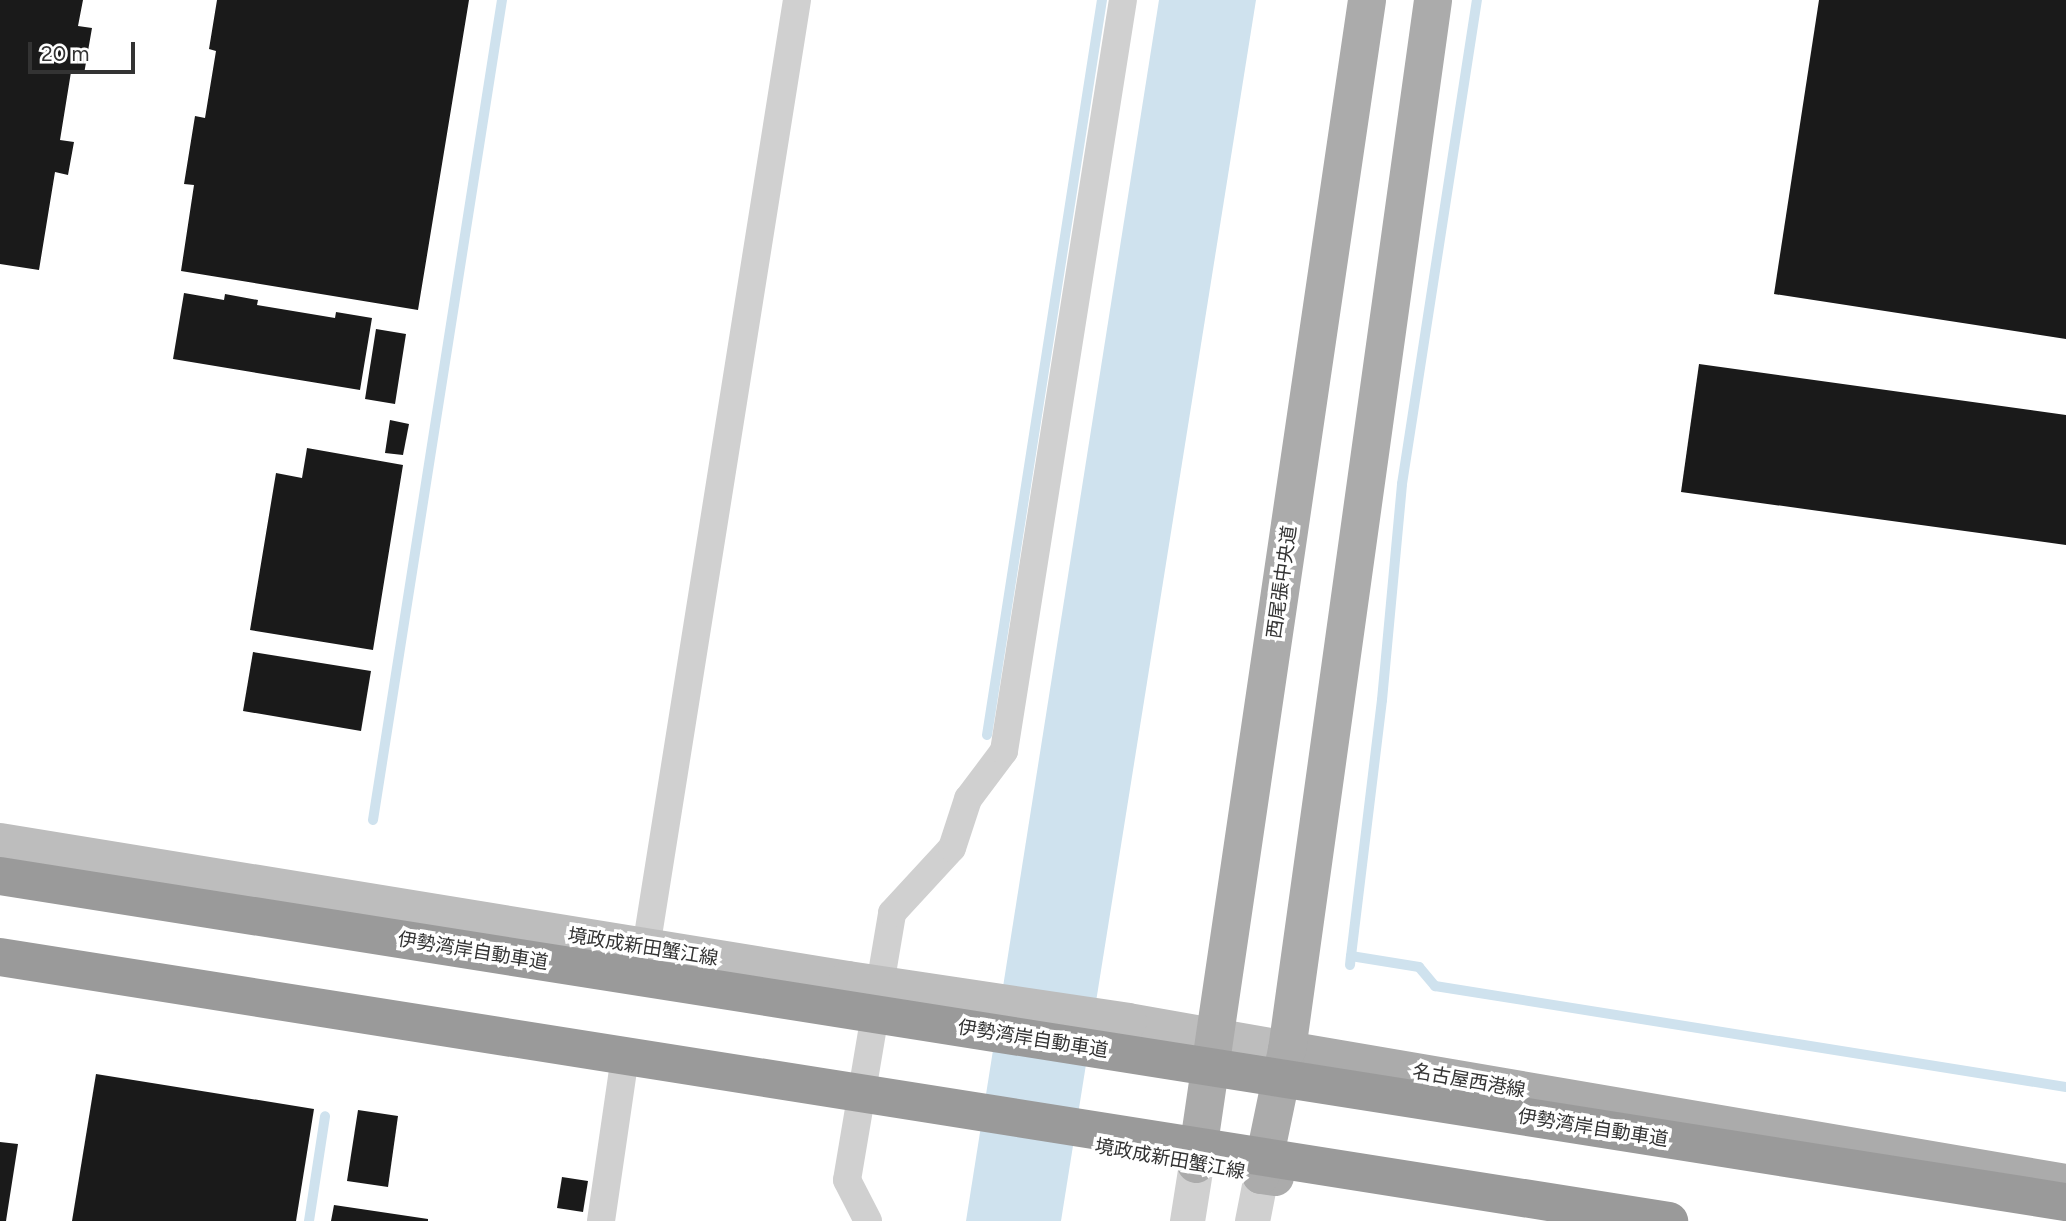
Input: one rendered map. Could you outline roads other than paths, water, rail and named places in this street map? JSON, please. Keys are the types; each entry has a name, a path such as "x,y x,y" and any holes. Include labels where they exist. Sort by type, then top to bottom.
{"highway":[{"name":"伊勢湾岸自動車道","path":"0,876 2066,1202"},
{"path":"0,957 1669,1221"}],"main road":[{"name":"西尾張中央道","path":"1196,1164 1367,0"},
{"path":"1433,0 1287,1050 1261,1175 1550,1221"},
{"name":"境政成新田蟹江線","path":"0,842 646,948 1128,1022 1287,1050"},
{"name":"境政成新田蟹江線","path":"0,976 623,1070 1261,1175"},
{"name":"名古屋西港線","path":"1287,1050 2066,1183"}],"street":[{"path":"646,948 797,0"},
{"path":"868,1221 847,1181 892,913 952,848 968,799 1003,751 1123,0"},
{"path":"601,1221 623,1070"},
{"path":"1187,1221 1196,1164"},
{"path":"1252,1221 1261,1175"}],"water":[{"path":"1159,0 1256,0 1061,1221 966,1221"}],"waterway":[{"path":"373,820 502,0"},
{"path":"987,735 1102,0"},
{"path":"1351,956 1382,700 1402,484 1477,0"},
{"path":"1350,965 1351,956 1419,967 1435,986 2066,1087"},
{"path":"309,1221 325,1116"}]}
